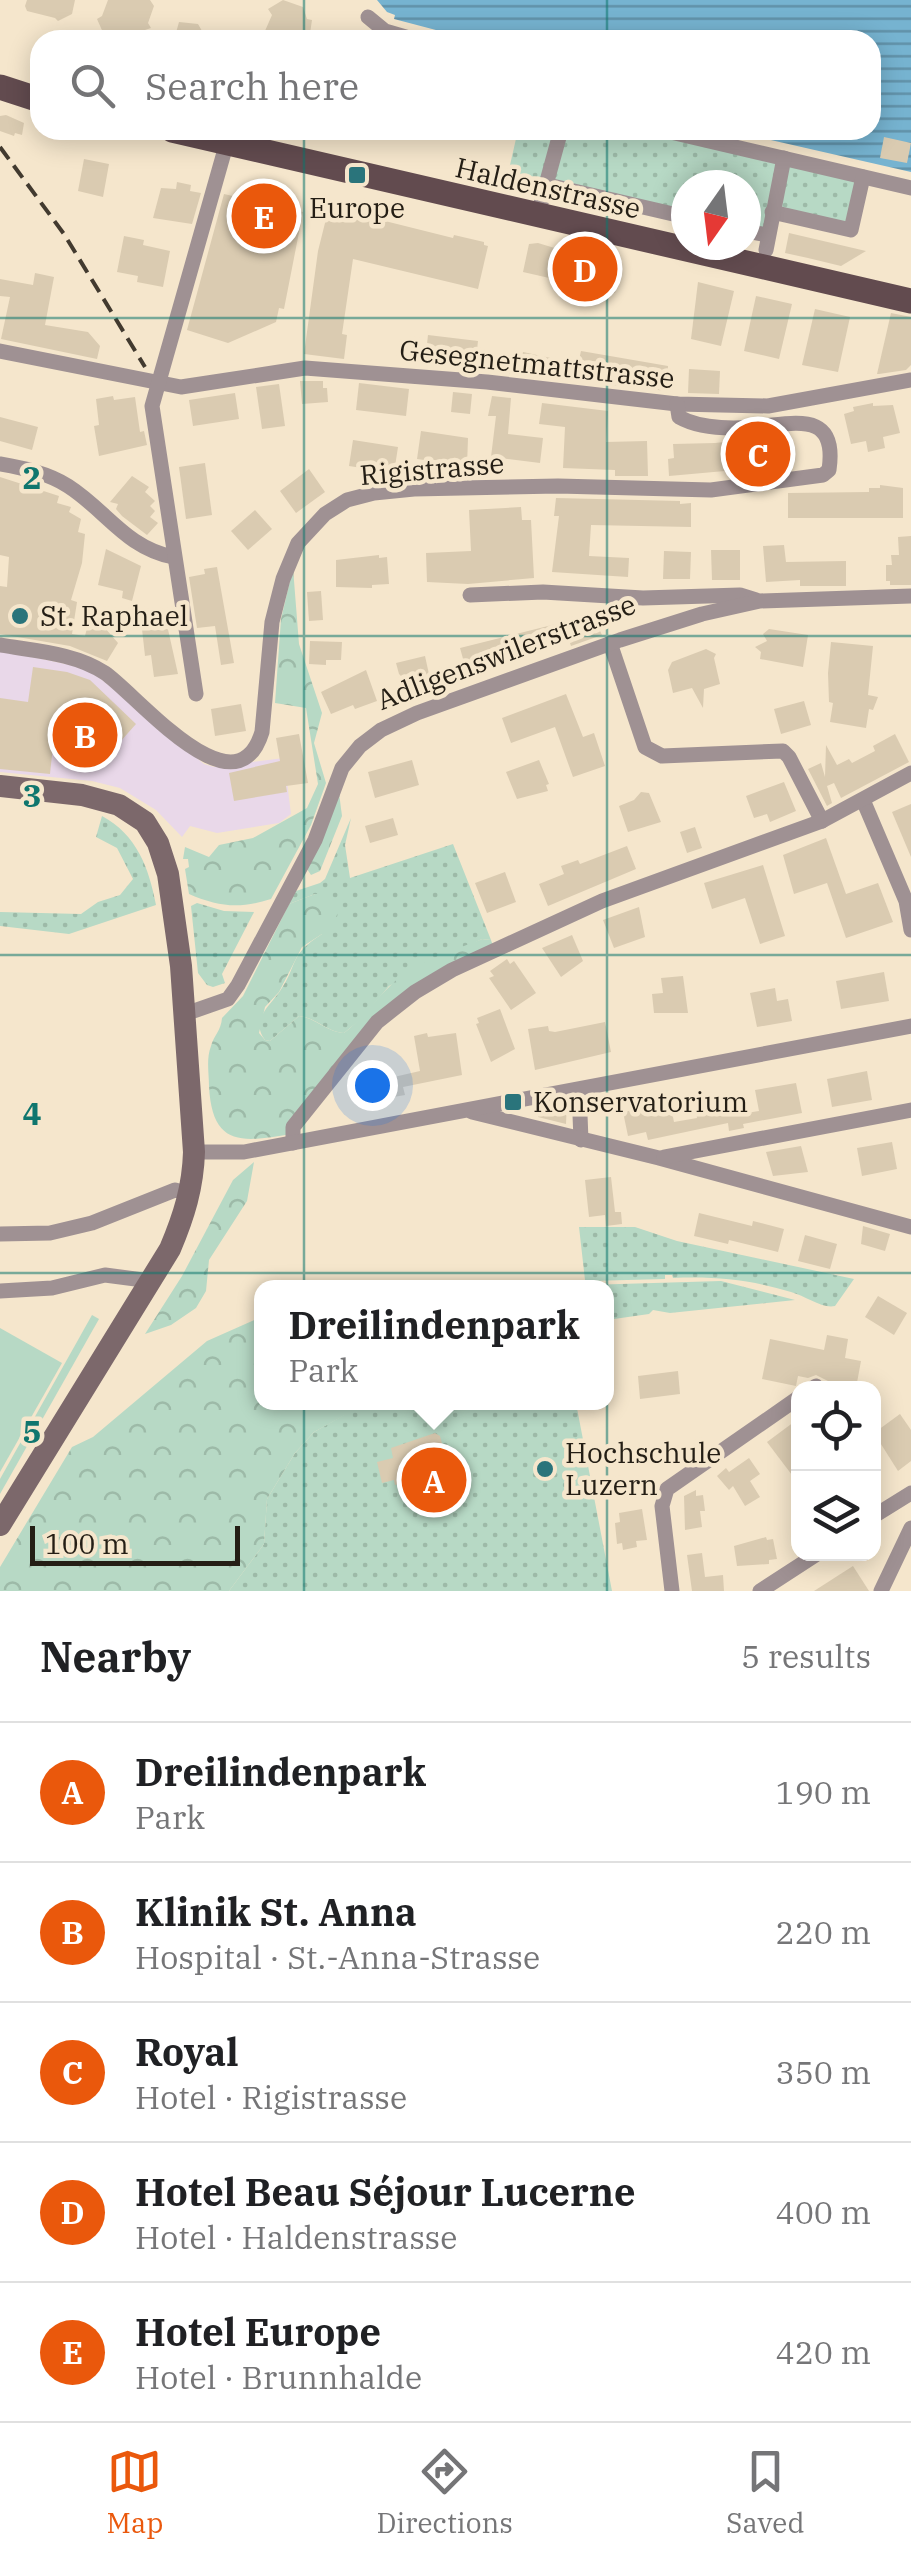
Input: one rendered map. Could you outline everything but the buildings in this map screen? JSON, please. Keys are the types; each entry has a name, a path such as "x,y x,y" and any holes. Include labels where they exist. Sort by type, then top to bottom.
{"main road":[{"path":"0,87 30,97"},
{"name":"Haldenstrasse","path":"218,140 911,301"},
{"path":"0,786 82,795 119,805 145,822 158,844 168,874 194,1152 190,1194 170,1249 0,1525"}],"street":[{"path":"368,17 383,30"},
{"path":"541,203 559,140"},
{"path":"706,140 911,188"},
{"path":"196,694 152,406 227,142"},
{"path":"761,240 766,243 784,158"},
{"path":"772,212 851,230 863,177"},
{"path":"548,185 671,214"},
{"name":"Gesegnetmattstrasse","path":"0,351 182,387 305,368 361,370 677,404 768,406 911,380"},
{"name":"Rigistrasse","path":"0,645 74,659 104,672 200,754 229,762 246,757 258,745 262,732 272,622 283,579 298,543 325,514 348,500 414,489 558,486 711,490 823,475 829,470 827,439 821,428 808,422 703,425 680,418 677,404"},
{"path":"0,464 58,480 136,544 173,556"},
{"path":"470,596 542,592 642,598 740,595 760,601"},
{"name":"Adligenswilerstrasse","path":"184,1014 228,999 238,985 315,840 342,768 370,737 418,713 702,614 760,601 911,596"},
{"path":"610,644 646,746 654,753 662,756 782,751 789,757 822,821"},
{"path":"292,1143 293,1128 376,1022 414,992 516,938 602,900 822,821 911,773"},
{"path":"863,800 908,899 911,930"},
{"path":"194,1152 234,1153 292,1143 911,1026"},
{"path":"579,1090 580,1140"},
{"path":"658,1158 911,1110"},
{"path":"468,1111 658,1158 911,1228"},
{"path":"0,1234 50,1233 92,1223 174,1190 190,1194"},
{"path":"0,1291 52,1288 105,1275 151,1281"},
{"path":"672,1591 662,1506 667,1489 791,1403"},
{"path":"881,1512 911,1493"},
{"path":"882,1591 911,1528"},
{"path":"760,1591 806,1561"}],"shaded area":[{"path":"0,650 89,669 204,764 214,767 284,758 291,814 279,823 217,833 190,826 182,837 156,810 120,788 92,781 0,772"}],"green space":[{"path":"516,140 554,140 540,196 505,187"},
{"path":"559,140 705,140 863,177 851,230 773,212 767,235 761,234 761,170 671,170 671,214 548,185"},
{"path":"293,568 299,644 322,713 314,743 326,783 311,825 271,899 239,905 210,902 189,894 185,869 189,867 188,859 183,859 185,847 209,857 219,845 253,838 307,808 318,784 306,708 275,703 281,619"},
{"path":"339,793 342,816 320,871 311,875 307,869"},
{"path":"102,816 124,833 140,854 156,905 69,934 0,926 0,912 81,914 98,902 120,895 133,879 117,848 96,837"},
{"path":"351,818 345,845 350,878 453,844 491,940 482,939 389,986 344,1033 299,1016 270,1041 265,1040 259,1026 263,1014 299,954 322,934 315,894 289,904 296,891 325,879"},
{"path":"315,894 331,896 339,909 322,934 302,947 279,992 265,1007 259,1033 265,1040 270,1041 299,1016 344,1033 409,971 482,939 491,940 493,946 397,1001 291,1134 258,1139 232,1136 216,1120 211,1106 208,1061 212,1042 222,1018 243,996 289,904"},
{"path":"197,903 224,911 254,912 222,974 225,983 213,987 198,973 191,906"},
{"path":"254,1162 247,1201 209,1260 206,1291 196,1308 171,1325 145,1334 182,1276 233,1180"},
{"path":"579,1227 635,1227 677,1241 854,1279 835,1306 733,1280 665,1275 665,1279 585,1280"},
{"path":"721,1281 795,1300 670,1313 653,1310 614,1319 614,1284"},
{"path":"92,1315 99,1319 0,1494 0,1479"},
{"path":"254,1320 254,1410 354,1410 314,1432 295,1453 267,1499 264,1544 229,1591 0,1591 0,1567 72,1447 93,1437 207,1341"},
{"path":"0,1328 62,1363 0,1472"},
{"path":"353,1410 577,1410 612,1591 229,1591 264,1544 267,1499 295,1453 314,1432"}],"water":[{"path":"377,0 911,0 911,172 771,140 881,140 881,30 436,30 394,19 395,15"}],"railway":[{"path":"0,147 64,234 145,367"}],"place":[{"name":"Europe","path":"357,175"},
{"name":"Hotel Europe","path":"264,216"},
{"name":"Hotel Beau Séjour Lucerne","path":"585,269"},
{"name":"Royal","path":"758,454"},
{"name":"St. Raphael","path":"20,616"},
{"name":"Klinik St. Anna","path":"85,735"},
{"name":"Konservatorium","path":"513,1102"},
{"name":"Hochschule Luzern","path":"545,1469"},
{"name":"Dreilindenpark","path":"434,1480"}]}
